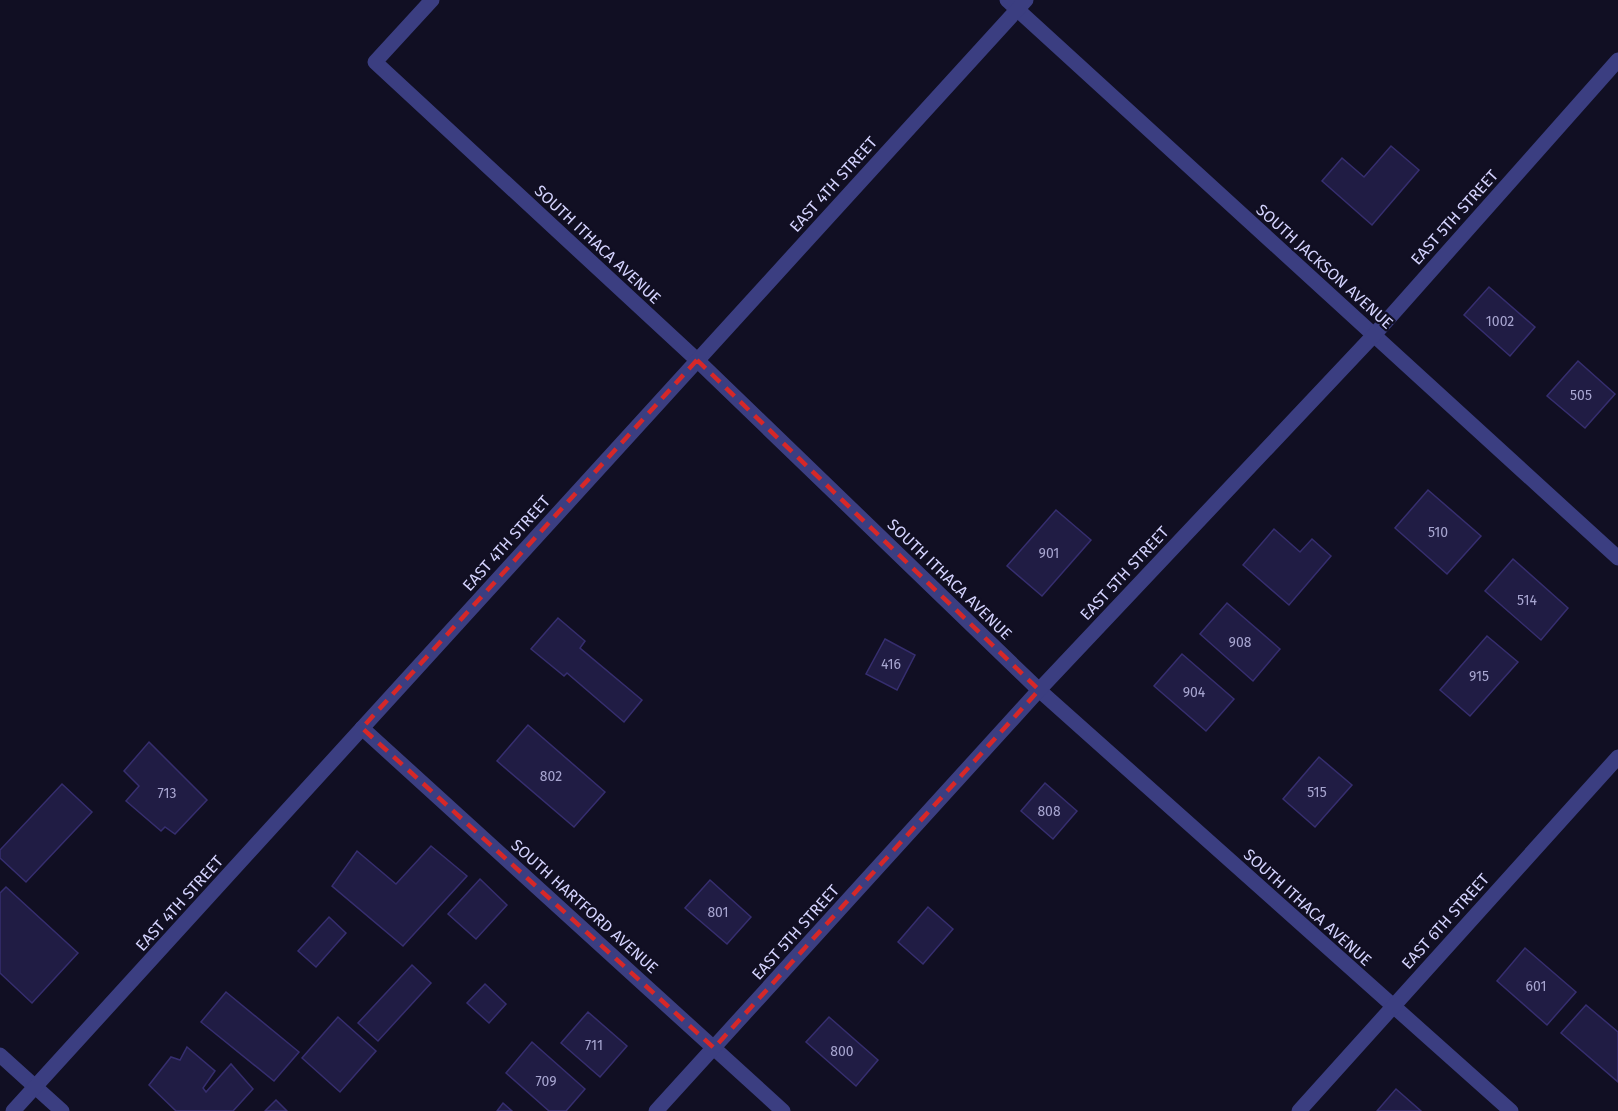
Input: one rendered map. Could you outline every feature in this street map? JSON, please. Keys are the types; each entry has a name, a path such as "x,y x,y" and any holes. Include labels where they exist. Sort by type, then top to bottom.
{"street":[{"name":"SOUTH ITHACA AVENUE","path":"432,0 375,62 697,360 1039,690 1511,1111"},
{"name":"SOUTH JACKSON AVENUE","path":"1017,3 1618,558"},
{"name":"EAST 4TH STREET","path":"13,1111 697,360 1017,3"},
{"name":"EAST 5TH STREET","path":"656,1111 1039,690 1374,335 1618,60"},
{"name":"SOUTH HARTFORD AVENUE","path":"362,728 783,1111"},
{"name":"EAST 6TH STREET","path":"1299,1111 1618,757"},
{"path":"0,1055 62,1111"}],"highlighted area":[{"path":"697,360 1039,690 714,1048 362,728"}],"building":[{"path":"1391,146 1419,170 1372,225 1322,181 1342,158 1364,177"},
{"path":"1489,287 1535,327 1510,356 1464,315"},
{"path":"1578,361 1615,394 1585,428 1547,396"},
{"path":"1428,490 1481,536 1447,574 1395,528"},
{"path":"1056,510 1091,540 1042,596 1007,566"},
{"path":"1274,529 1300,552 1312,539 1331,556 1289,605 1243,565"},
{"path":"1513,559 1568,608 1541,640 1485,591"},
{"path":"1227,603 1280,649 1253,681 1200,634"},
{"path":"558,618 585,641 580,648 642,700 624,722 567,673 564,676 531,649"},
{"path":"1487,636 1518,662 1470,716 1440,690"},
{"path":"885,639 915,655 897,690 866,674"},
{"path":"1182,654 1234,699 1206,731 1154,686"},
{"path":"528,725 605,792 574,827 497,761"},
{"path":"149,742 207,800 175,834 165,827 161,831 126,801 139,786 124,771"},
{"path":"1319,757 1352,785 1315,827 1283,799"},
{"path":"1045,783 1077,811 1053,839 1021,811"},
{"path":"62,784 92,812 26,882 0,858 0,850"},
{"path":"431,846 467,876 403,946 332,886 357,851 396,884"},
{"path":"480,879 507,905 476,939 448,914"},
{"path":"710,880 751,917 727,944 685,908"},
{"path":"6,887 78,953 32,1003 0,973 0,893"},
{"path":"928,907 953,929 923,964 898,942"},
{"path":"329,917 346,933 316,967 298,951"},
{"path":"1525,948 1576,992 1547,1025 1497,981"},
{"path":"412,965 431,983 378,1041 358,1023"},
{"path":"485,984 506,1004 489,1023 467,1003"},
{"path":"226,992 299,1052 274,1081 201,1022"},
{"path":"1586,1005 1618,1032 1618,1082 1561,1033"},
{"path":"588,1012 627,1046 600,1077 561,1043"},
{"path":"338,1017 376,1051 340,1092 302,1058"},
{"path":"829,1017 878,1060 856,1086 806,1042"},
{"path":"532,1042 585,1089 566,1111 549,1111 506,1073"},
{"path":"187,1047 215,1071 203,1088 206,1092 231,1064 253,1089 233,1111 176,1111 149,1085 171,1057 180,1060"},
{"path":"1396,1089 1421,1111 1377,1111"},
{"path":"276,1100 287,1111 265,1111"},
{"path":"503,1103 512,1111 497,1111"}]}
